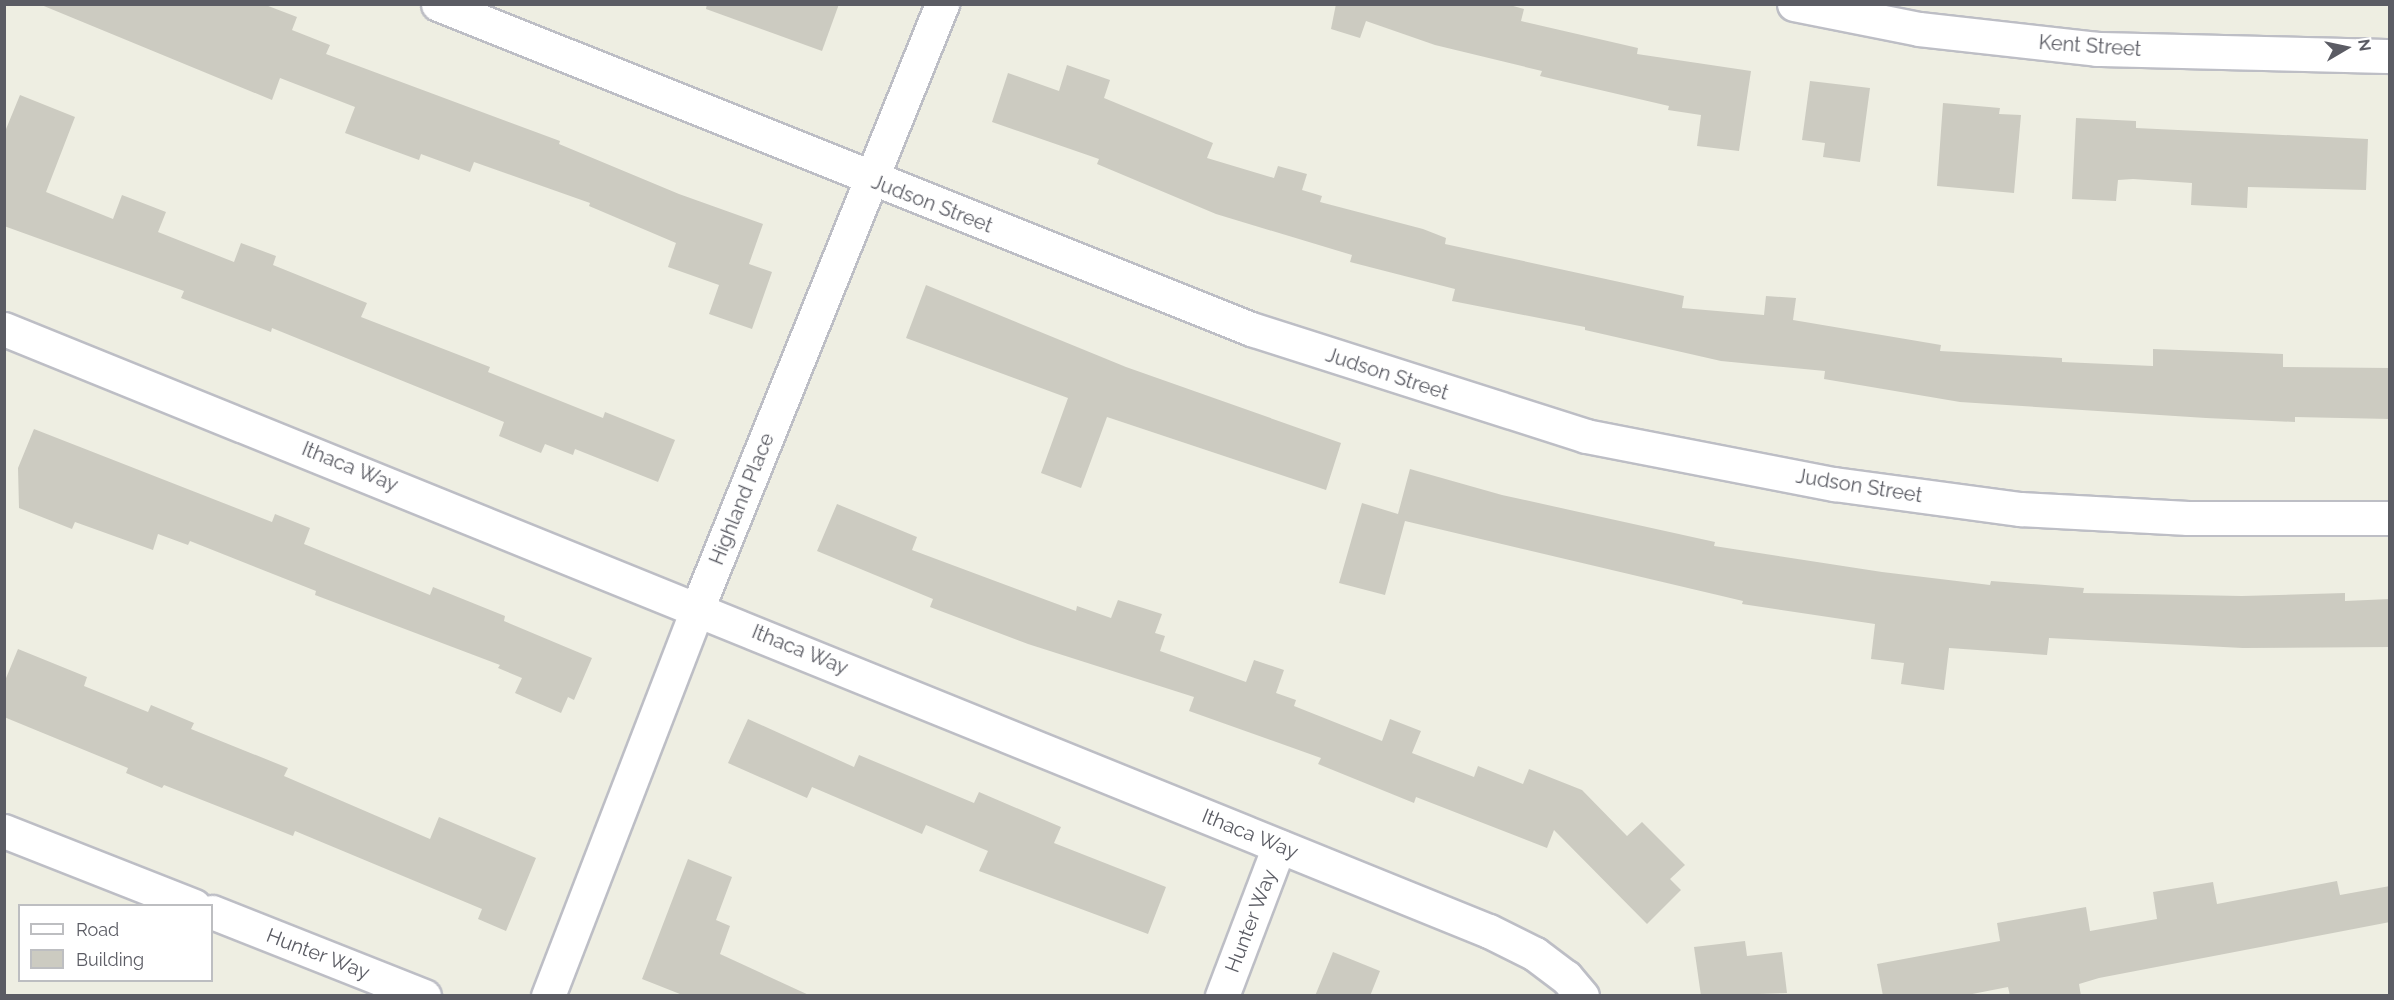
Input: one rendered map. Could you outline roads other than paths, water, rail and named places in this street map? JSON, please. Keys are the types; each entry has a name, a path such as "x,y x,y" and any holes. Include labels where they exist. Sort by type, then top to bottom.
{"street":[{"name":"Judson Street","path":"438,4 870,180 1251,329 1586,436 1834,484 2020,509 2188,518 2390,518"},
{"name":"Highland Place","path":"548,996 697,609 942,4"},
{"name":"Kent Street","path":"1794,4 1919,29 2097,49 2390,56"},
{"name":"Ithaca Way","path":"4,329 1279,846 1535,954 1566,977 1582,996"},
{"path":"4,831 189,904"},
{"name":"Hunter Way","path":"1222,996 1279,846"},
{"name":"Hunter Way","path":"213,912 424,996"}]}
